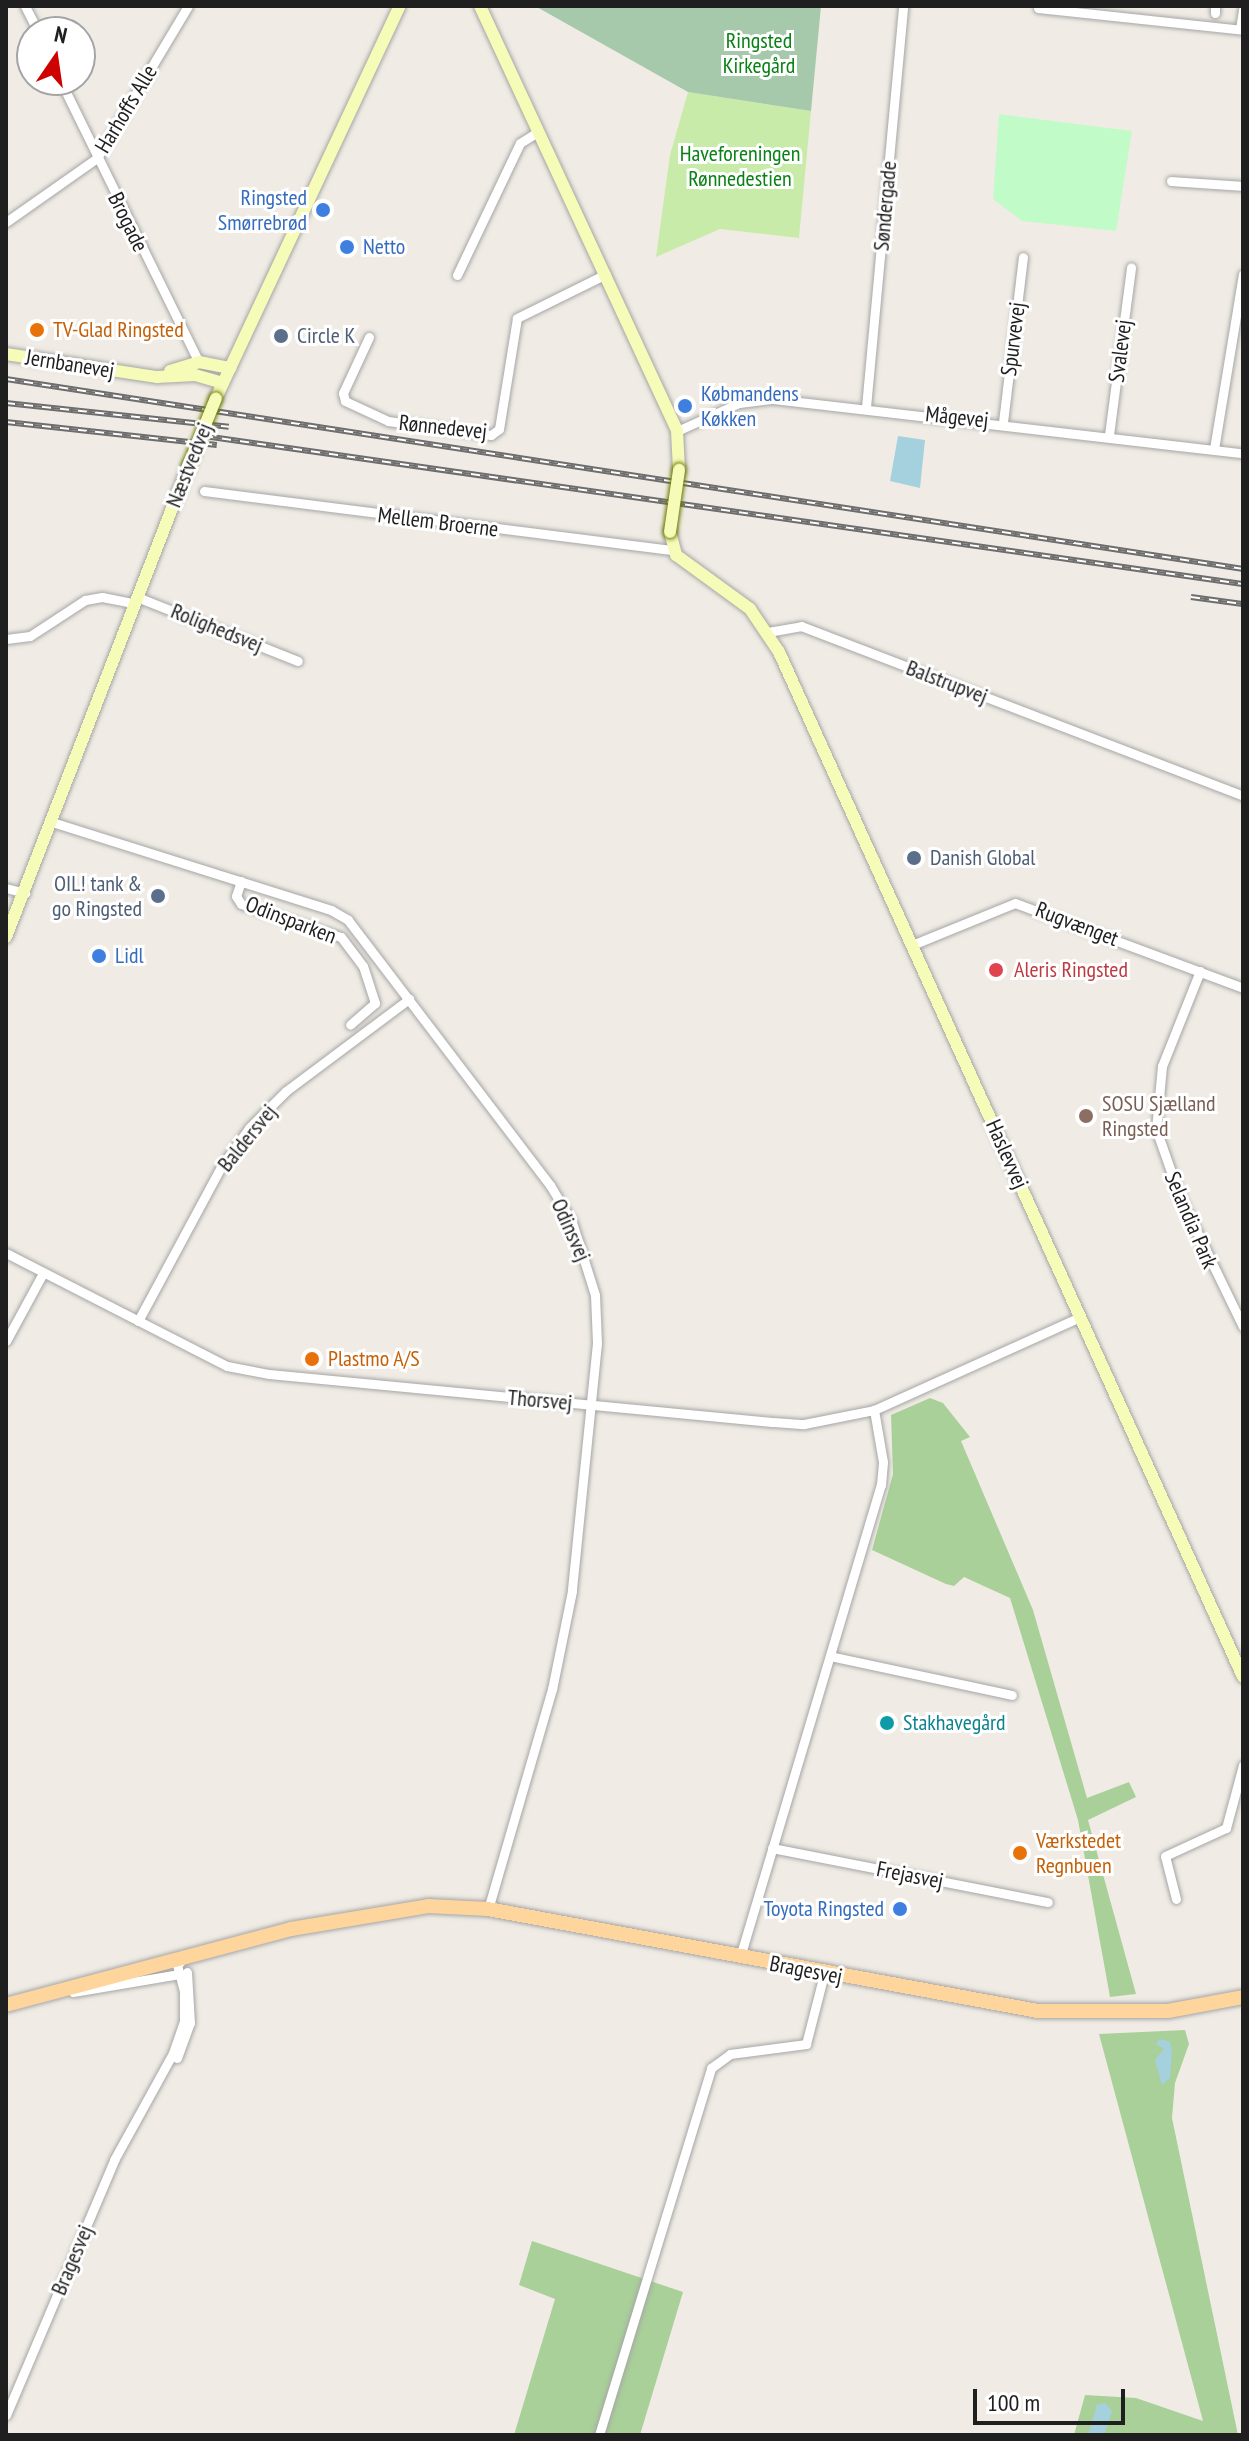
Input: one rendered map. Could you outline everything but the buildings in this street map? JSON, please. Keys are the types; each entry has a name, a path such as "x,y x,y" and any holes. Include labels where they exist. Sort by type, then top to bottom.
{"main road":[{"name":"Bragesvej","path":"13,2003 180,1965 263,1936 370,1913 428,1906 488,1909 1005,2008 1075,2015 1168,2011 1243,1997"},
{"name":"Bragesvej","path":"13,2003 180,1965 370,1913"}],"street":[{"name":"Harhoffs Alle","path":"6,222 97,158 188,6"},
{"name":"Næstvedvej","path":"6,937 216,398 400,6"},
{"path":"480,6 677,431 679,470 670,532 673,550 728,589 768,632"},
{"name":"Søndergade","path":"866,407 903,6"},
{"path":"1038,8 1098,10 1241,29 1243,9"},
{"name":"Brogade","path":"68,96 199,362"},
{"path":"457,275 520,143 539,131"},
{"path":"1171,181 1243,186"},
{"name":"Spurvevej","path":"1003,422 1023,257"},
{"name":"Svalevej","path":"1109,435 1131,267"},
{"name":"Rønnedevej","path":"369,337 343,393 345,401 388,421 491,435 499,429 517,318 606,274"},
{"path":"1214,449 1243,274"},
{"name":"Jernbanevej","path":"6,354 135,374 195,375 223,383"},
{"name":"Jernbanevej","path":"135,374 169,372 199,362 230,368"},
{"name":"Mågevej","path":"677,431 754,399 1003,422 1243,453"},
{"name":"Mellem Broerne","path":"204,491 673,550"},
{"name":"Rolighedsvej","path":"6,639 30,636 85,600 102,597 135,600 298,661"},
{"name":"Balstrupvej","path":"768,632 801,626 1243,796"},
{"name":"Haslevvej","path":"768,632 1243,1677"},
{"name":"Odinsvej","path":"52,822 331,910 348,920 550,1185 572,1222 595,1295 590,1405 572,1591 555,1673 488,1909"},
{"name":"Odinsparken","path":"241,881 236,896 241,904 341,937 355,956 375,1003 350,1025"},
{"path":"6,888 25,893"},
{"name":"Rugvænget","path":"912,945 1015,903 1243,988"},
{"name":"Odinsparken","path":"355,956 368,946"},
{"name":"Selandia Park","path":"1200,971 1162,1066 1156,1129 1180,1197 1243,1327"},
{"name":"Baldersvej","path":"138,1321 221,1167 249,1128 286,1091 409,999"},
{"name":"Thorsvej","path":"6,1253 227,1366 269,1374 804,1424 874,1410 1080,1317"},
{"path":"6,1341 43,1273"},
{"path":"740,1957 881,1485 882,1444 874,1410"},
{"path":"830,1656 1012,1695"},
{"path":"1176,1899 1165,1856 1226,1828 1243,1765"},
{"name":"Frejasvej","path":"772,1848 1048,1902"},
{"name":"Bragesvej","path":"6,2415 114,2160 144,2107 168,2075 186,2039 192,2004 180,1965"},
{"path":"599,2435 711,2068 730,2054 806,2044 824,1974"}],"green space":[{"name":"Ringsted Kirkegård","path":"535,6 821,6 811,111 688,92"},
{"name":"Haveforeningen Rønnedestien","path":"688,92 811,111 799,238 720,229 656,257 670,155"},
{"path":"999,114 1132,131 1116,231 1022,221 993,199"},
{"path":"930,1398 943,1403 970,1437 961,1441 1033,1610 1087,1798 1129,1782 1136,1797 1088,1820 1136,1994 1110,1997 1078,1820 1010,1598 964,1577 954,1586 946,1584 872,1550 893,1474 891,1415"},
{"path":"1185,2030 1189,2044 1175,2083 1172,2118 1238,2435 1074,2435 1085,2395 1136,2398 1203,2421 1099,2034"},
{"path":"532,2241 683,2292 640,2435 514,2435 555,2299 519,2285"}],"water":[{"path":"898,436 925,440 920,488 890,481"},
{"path":"1160,2039 1170,2042 1172,2050 1170,2078 1162,2085 1155,2060 1164,2049 1156,2044"},
{"path":"1105,2403 1112,2411 1104,2435 1088,2435 1097,2405"}],"railway":[{"path":"6,379 1243,569"},
{"path":"6,403 229,427"},
{"path":"6,422 217,445"},
{"path":"204,436 1243,584"},
{"path":"1191,597 1243,604"}],"place":[{"name":"Ringsted Smørrebrød","path":"323,210"},
{"name":"Netto","path":"347,247"},
{"name":"TV-Glad Ringsted","path":"37,330"},
{"name":"Circle K","path":"281,336"},
{"name":"Købmandens Køkken","path":"685,406"},
{"name":"Danish Global","path":"914,858"},
{"name":"OIL! tank & go Ringsted","path":"158,896"},
{"name":"Lidl","path":"99,956"},
{"name":"Aleris Ringsted","path":"996,970"},
{"name":"SOSU Sjælland Ringsted","path":"1086,1116"},
{"name":"Plastmo A/S","path":"312,1359"},
{"name":"Stakhavegård","path":"887,1723"},
{"name":"Værkstedet Regnbuen","path":"1020,1853"},
{"name":"Toyota Ringsted","path":"900,1909"}]}
